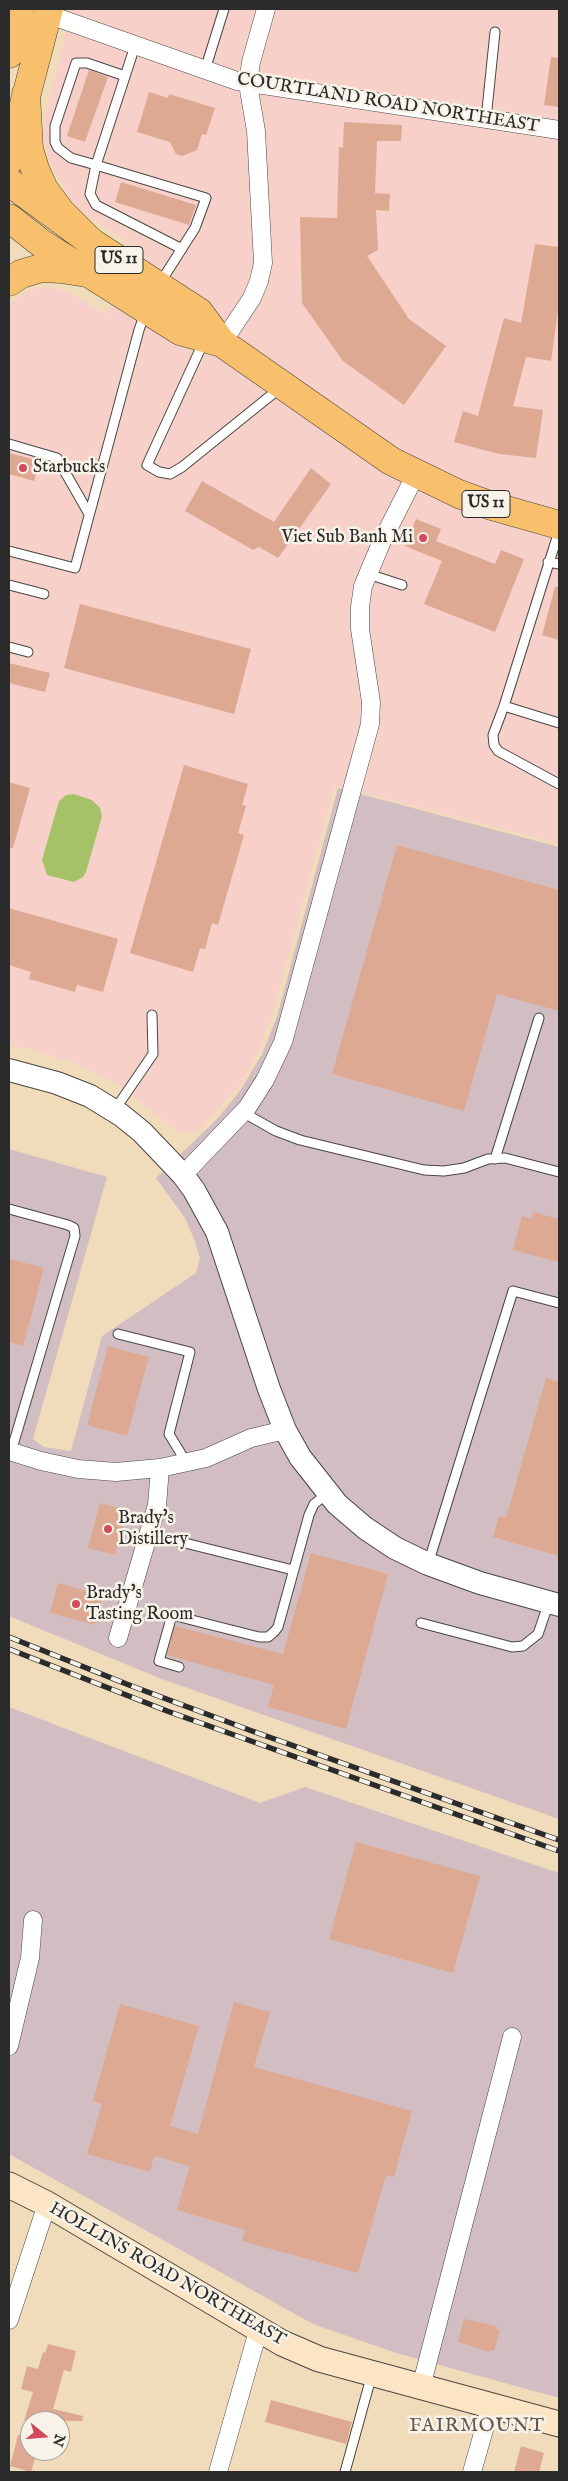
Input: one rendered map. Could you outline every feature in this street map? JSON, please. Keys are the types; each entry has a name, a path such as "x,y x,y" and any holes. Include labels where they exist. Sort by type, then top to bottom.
{"main road":[{"path":"9,54 20,9"},
{"path":"9,161 48,11"},
{"path":"26,94 29,149 35,169 44,189 61,212 91,242"},
{"name":"US 11","path":"9,182 91,242 199,312 214,341"},
{"name":"US 11","path":"9,218 41,243 146,311 180,331 214,341 282,385 391,461 416,474 492,506 559,525"},
{"path":"9,282 21,274 41,268 60,268 87,273"},
{"name":"HOLLINS ROAD NORTHEAST","path":"9,2185 47,2204 258,2330 319,2359 559,2424"}],"street":[{"path":"214,341 252,298 259,281 263,263 256,131 248,84 251,62 266,9"},
{"name":"COURTLAND ROAD NORTHEAST","path":"48,11 135,46 248,84 559,130"},
{"path":"182,1175 244,1113 265,1080 283,1042 366,745 371,702 360,629 360,607 363,586 382,541 416,474"},
{"path":"9,1070 57,1082 90,1096 114,1111 142,1132 194,1190 216,1232 269,1389 285,1430 300,1457 337,1504 365,1528 395,1548 428,1564 480,1583 554,1603"},
{"path":"10,1452 78,1469 116,1472 160,1468 206,1458 251,1438 285,1430"},
{"path":"118,1638 156,1505 160,1468"},
{"path":"9,2046 30,1958 33,1920"},
{"path":"421,2387 512,2037"},
{"path":"9,2320 47,2204"},
{"path":"218,2472 258,2330"},
{"path":"472,2472 491,2406"}],"lane":[{"path":"205,70 224,9"},
{"path":"486,119 495,32"},
{"path":"135,46 96,165 90,194 96,205 182,249"},
{"path":"125,76 82,62 76,63 55,126 55,142 58,148 71,158 206,198 195,228 158,285"},
{"path":"9,550 75,568 138,330 146,311"},
{"path":"214,341 147,465 159,472 170,474 182,467 282,385"},
{"path":"9,444 57,458 89,514"},
{"path":"559,531 494,735 494,745 498,751 559,784"},
{"path":"548,562 559,564"},
{"path":"368,574 402,585"},
{"path":"9,585 44,594"},
{"path":"9,647 28,652"},
{"path":"504,706 559,720"},
{"path":"114,1111 153,1054 152,1015"},
{"path":"495,1159 539,1018"},
{"path":"244,1113 276,1131 300,1140 424,1170 444,1171 505,1158 559,1172"},
{"path":"9,1209 68,1225 74,1228 75,1236 10,1452"},
{"path":"428,1564 513,1290 559,1303"},
{"path":"118,1334 190,1352 169,1434 186,1462"},
{"path":"179,1667 158,1661 172,1616 259,1637 268,1637 278,1627 293,1570 314,1504 328,1492"},
{"path":"177,1541 293,1570"},
{"path":"421,1623 512,1648 523,1646 538,1634 554,1603"},
{"path":"345,2472 372,2374"}],"shaded area":[{"path":"71,9 559,9 559,844 335,785 272,1016 258,1053 239,1086 199,1130 191,1133 176,1131 118,1084 71,1062 33,1050 9,1045 9,304 20,295 34,289 50,287 65,291 105,314 143,252 85,215 70,200 48,159 43,132 45,117"},
{"path":"338,788 559,847 559,1819 159,1678 9,1616 9,1149 107,1177 33,1439 44,1447 71,1451 102,1336 196,1273 200,1258 194,1239 185,1218 156,1178 218,1118 242,1088 262,1054 277,1017"},
{"path":"9,1707 260,1803 305,1787 559,1873 559,2398 396,2353 313,2324 9,2154"}],"green space":[{"path":"74,794 92,800 100,808 102,816 86,872 83,877 74,882 47,875 42,860 59,801 66,795"}],"building":[{"path":"551,57 559,58 559,107 544,105"},
{"path":"89,70 108,77 85,142 67,136"},
{"path":"149,92 168,98 169,94 215,108 206,135 202,134 197,150 182,156 176,154 170,142 137,132"},
{"path":"344,122 402,125 401,141 377,141 375,193 390,194 389,211 376,210 378,250 367,256 409,319 446,346 404,405 343,361 302,303 300,217 337,218 339,147 343,148"},
{"path":"121,182 196,205 189,225 115,202"},
{"path":"535,244 559,247 559,304 551,361 526,357 513,406 543,410 536,458 499,454 454,442 463,411 478,416 504,318 521,323"},
{"name":"Starbucks","path":"9,453 40,461 34,481 9,474"},
{"path":"311,468 331,484 278,558 259,547 253,550 185,511 202,481 274,522"},
{"path":"416,519 441,529 436,541 495,564 501,550 524,559 495,632 424,604 442,561 405,546"},
{"path":"555,587 559,587 559,640 542,635"},
{"path":"80,604 251,649 234,714 64,668"},
{"path":"9,663 50,673 45,692 9,683"},
{"path":"184,765 248,784 242,805 246,806 238,833 244,835 218,925 212,923 205,949 200,948 193,972 130,953"},
{"path":"9,782 30,788 13,848 9,848"},
{"path":"397,845 559,890 559,1011 497,994 464,1111 332,1074"},
{"path":"9,908 118,939 103,992 77,985 75,992 29,979 31,972 9,965"},
{"path":"533,1212 559,1219 559,1262 513,1250 522,1216 532,1219"},
{"path":"9,1259 44,1268 23,1346 9,1342"},
{"path":"108,1346 149,1357 127,1436 87,1425"},
{"path":"546,1378 559,1382 559,1556 493,1537 499,1516 506,1518"},
{"name":"Brady's Distillery","path":"100,1503 127,1510 115,1555 88,1548"},
{"path":"311,1553 388,1574 346,1729 268,1707 274,1685 167,1655 175,1626 283,1654"},
{"name":"Brady's Tasting Room","path":"58,1583 103,1596 95,1625 50,1613"},
{"path":"356,1842 480,1876 453,1973 329,1939"},
{"path":"234,2002 270,2012 254,2067 412,2111 394,2177 386,2175 358,2273 242,2241 245,2230 177,2210 190,2166 154,2156 150,2172 87,2154 102,2104 93,2101 120,2004 199,2026 170,2126 198,2134"},
{"path":"464,2319 497,2326 496,2329 500,2330 494,2351 490,2350 490,2352 458,2342"},
{"path":"48,2344 76,2351 71,2372 64,2370 53,2409 62,2411 27,2411 33,2392 21,2389 27,2366 38,2369 43,2352 45,2353"},
{"path":"271,2400 352,2422 346,2444 265,2422"},
{"path":"70,2413 83,2416 82,2421 70,2421"},
{"path":"18,2435 20,2436 20,2461 34,2461 31,2472 10,2466"},
{"path":"521,2446 544,2453 539,2472 514,2472"}],"railway":[{"path":"9,1637 252,1731 559,1840"},
{"path":"9,1649 167,1711 559,1851"}],"place":[{"name":"Starbucks","path":"23,468"},
{"name":"Viet Sub Banh Mi","path":"423,538"},
{"name":"Brady's Distillery","path":"108,1529"},
{"name":"Brady's Tasting Room","path":"76,1604"}],"district":[{"name":"FAIRMOUNT","path":"477,2427"}]}
